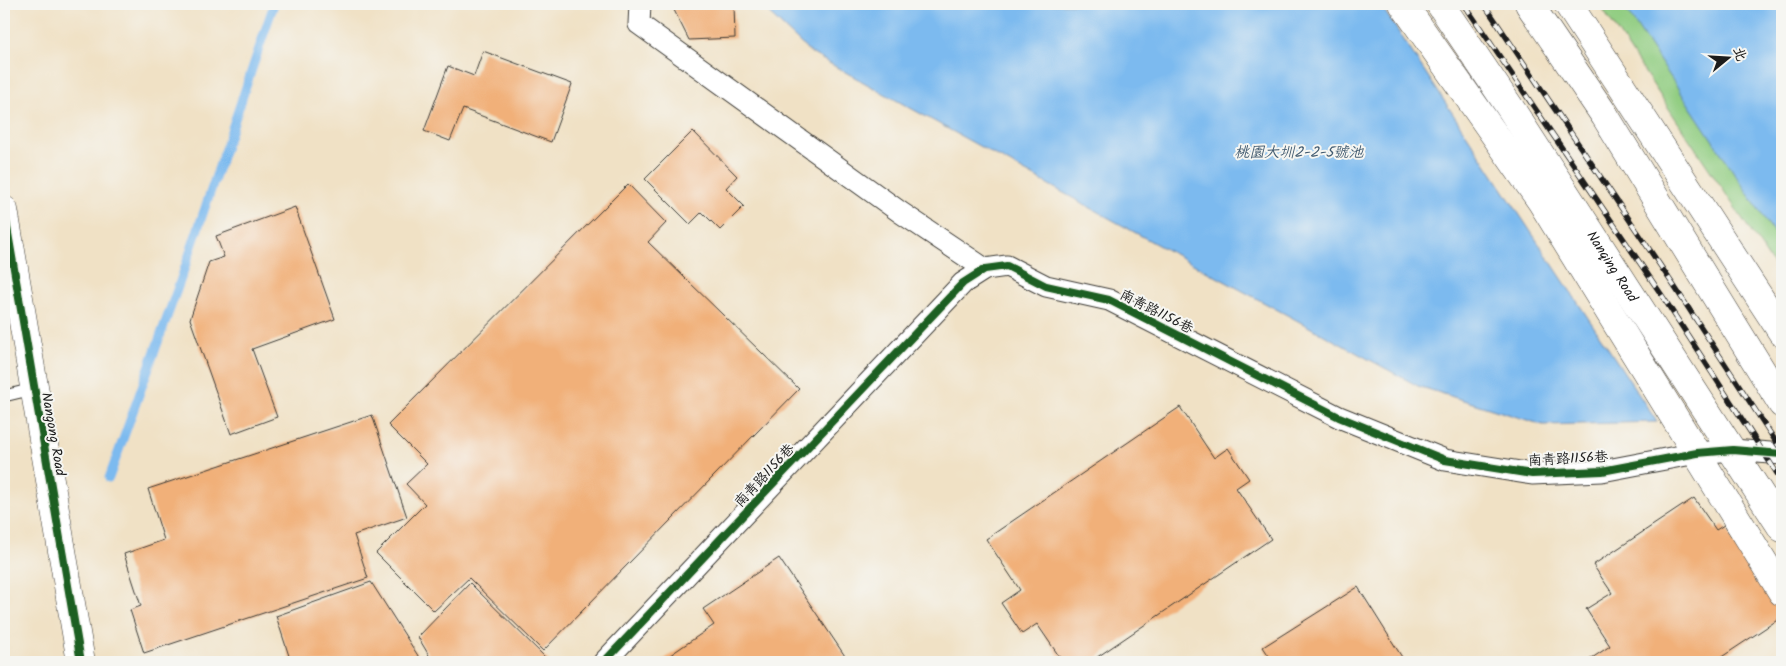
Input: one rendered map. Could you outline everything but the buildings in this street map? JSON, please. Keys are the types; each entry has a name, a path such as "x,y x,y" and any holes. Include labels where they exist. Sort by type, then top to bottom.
{"main road":[{"path":"1403,4 1541,201 1782,592"},
{"path":"1529,4 1605,116 1782,404"},
{"path":"1540,4 1553,39"},
{"path":"1568,4 1782,332"},
{"name":"Nanqing Road","path":"1441,8 1733,450 1782,528"},
{"name":"Nangong Road","path":"4,210 81,662"}],"street":[{"path":"640,4 639,24 900,212 985,269"},
{"name":"南青路1156巷","path":"604,662 913,334 963,283 985,269 1007,266 1046,286 1109,300 1339,417 1445,460 1532,474 1602,471 1697,454 1733,450 1782,454"}],"lane":[{"path":"4,396 33,389"}],"green space":[{"path":"1599,4 1782,4 1782,278"}],"water":[{"name":"桃園大圳2-2-5號池","path":"759,4 1380,4 1657,422 1543,425 1418,386 1145,238 811,53"},
{"path":"1622,4 1782,4 1782,245"}],"waterway":[{"path":"109,478 183,273 274,4"}],"railway":[{"path":"1464,4 1661,294 1782,481"},
{"path":"1484,4 1674,286 1782,451"}],"cycle path":[{"path":"4,210 81,662"},
{"path":"604,662 963,283 985,269 1007,266 1046,286 1109,300 1339,417 1445,460 1532,474 1602,471 1697,453 1733,450 1782,454"}]}
